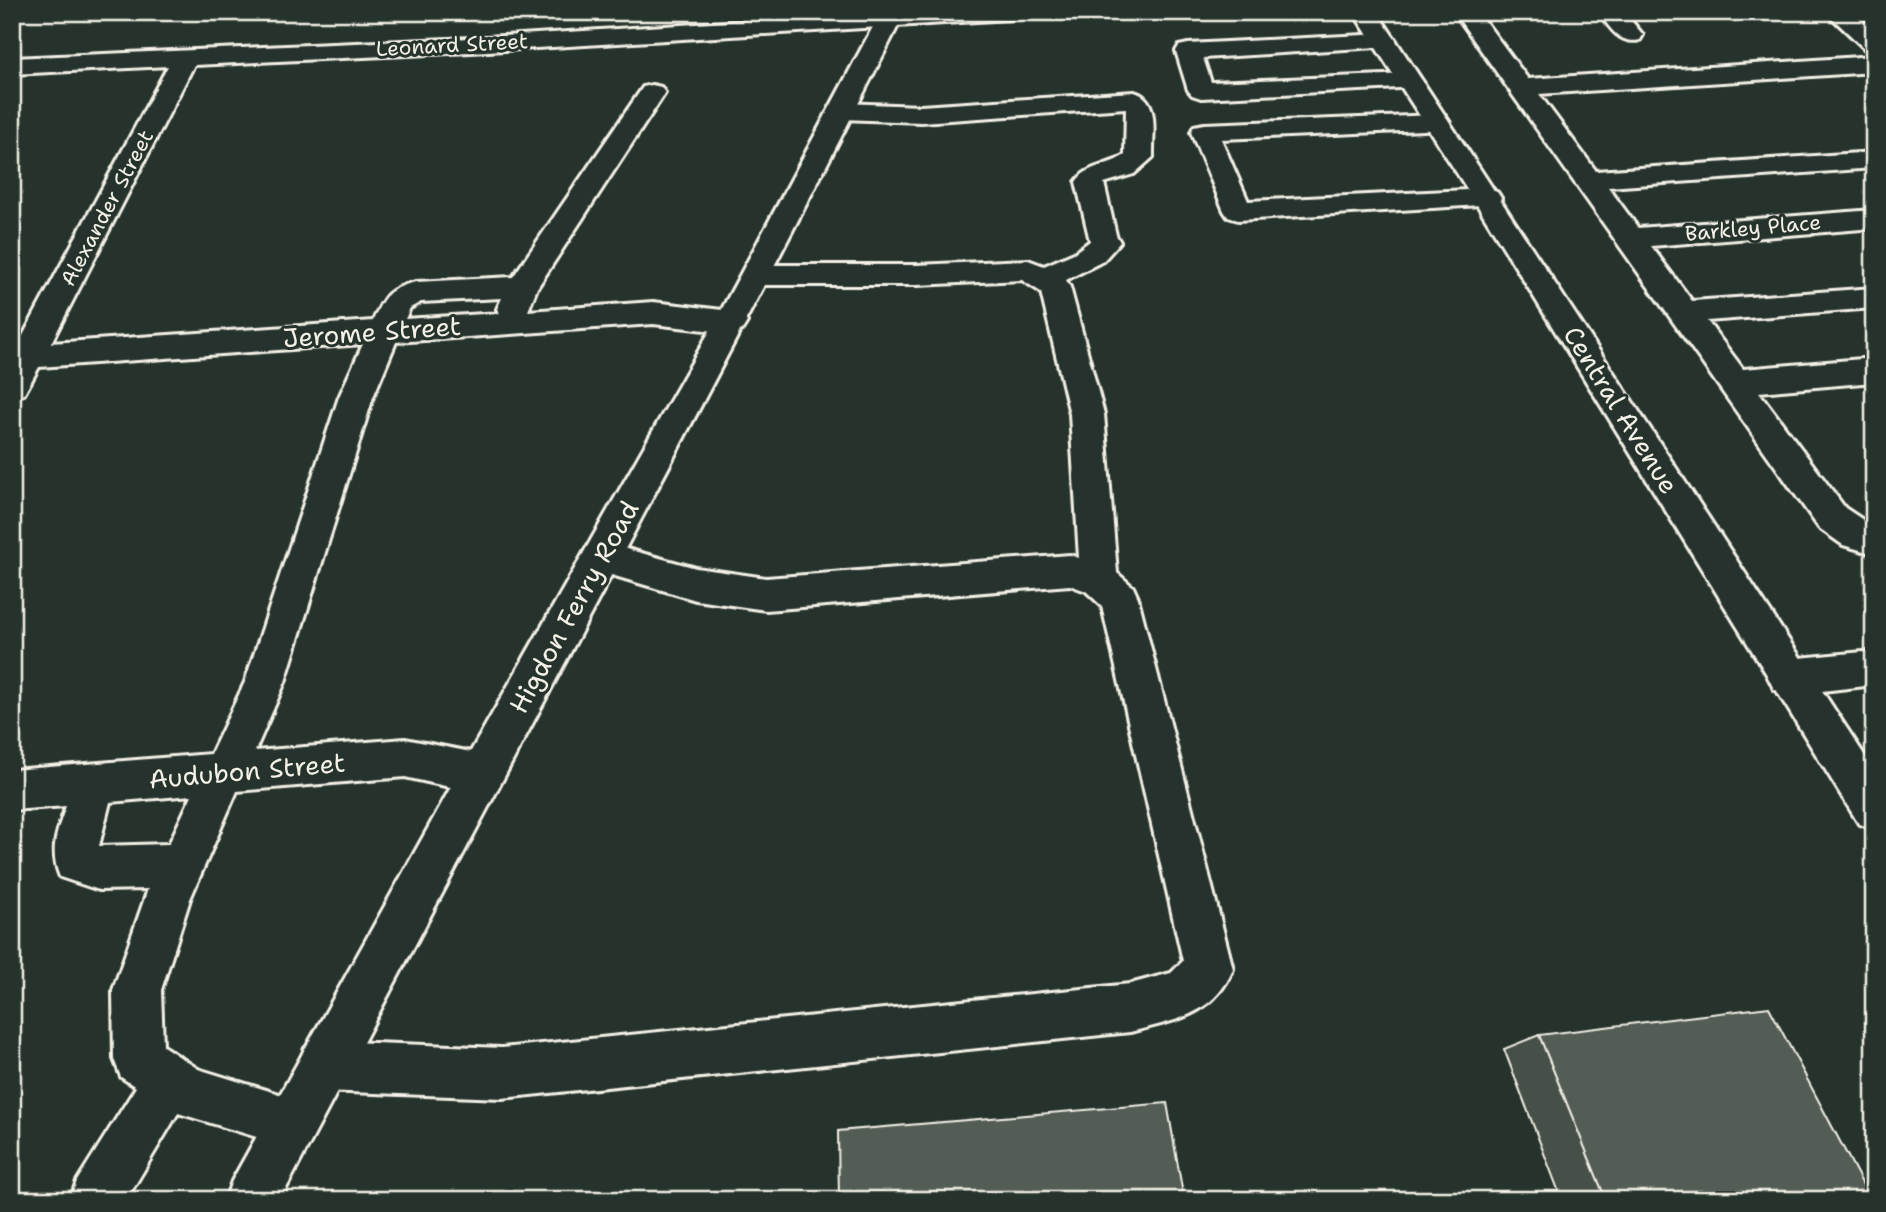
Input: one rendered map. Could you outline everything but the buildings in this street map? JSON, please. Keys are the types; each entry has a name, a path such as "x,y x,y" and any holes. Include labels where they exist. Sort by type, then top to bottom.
{"street":[{"name":"Leonard Street","path":"12,66 471,45 892,15 1010,12"},
{"name":"Central Avenue","path":"1365,12 1488,198 1788,677 1874,809"},
{"path":"1466,12 1832,518 1856,535 1874,539"},
{"path":"1611,12 1631,35"},
{"path":"1838,12 1874,44"},
{"name":"Higdon Ferry Road","path":"251,1200 481,774 756,275 892,15"},
{"path":"1384,41 1188,51 1201,90 1410,82"},
{"name":"Alexander Street","path":"12,386 21,356 185,60"},
{"path":"1522,87 1874,64"},
{"path":"506,323 523,287 652,93"},
{"path":"842,111 921,114 1134,100 1139,106 1139,157 1130,166 1115,173 1095,176 1090,182 1101,236 1105,242 1100,249 1042,279"},
{"path":"1437,123 1204,132 1238,211 1488,198"},
{"path":"1590,180 1874,160"},
{"name":"Barkley Place","path":"1632,238 1874,219"},
{"path":"756,275 917,275 1028,270 1055,287 1087,414 1100,580"},
{"path":"293,1122 186,1091 139,1059 137,990 168,896 265,682 356,397 397,301 415,292 523,287"},
{"path":"1685,312 1874,298"},
{"name":"Jerome Street","path":"21,356 653,313 731,321"},
{"path":"1735,382 1874,370"},
{"path":"323,1066 502,1073 1130,1009 1185,993 1209,969 1119,598 1100,580 1070,570 766,594 695,584 601,557"},
{"path":"1788,677 1874,668"},
{"name":"Audubon Street","path":"12,790 405,758 481,774"},
{"path":"95,783 77,838 76,862 99,868 182,866"},
{"path":"96,1200 169,1080"}]}
